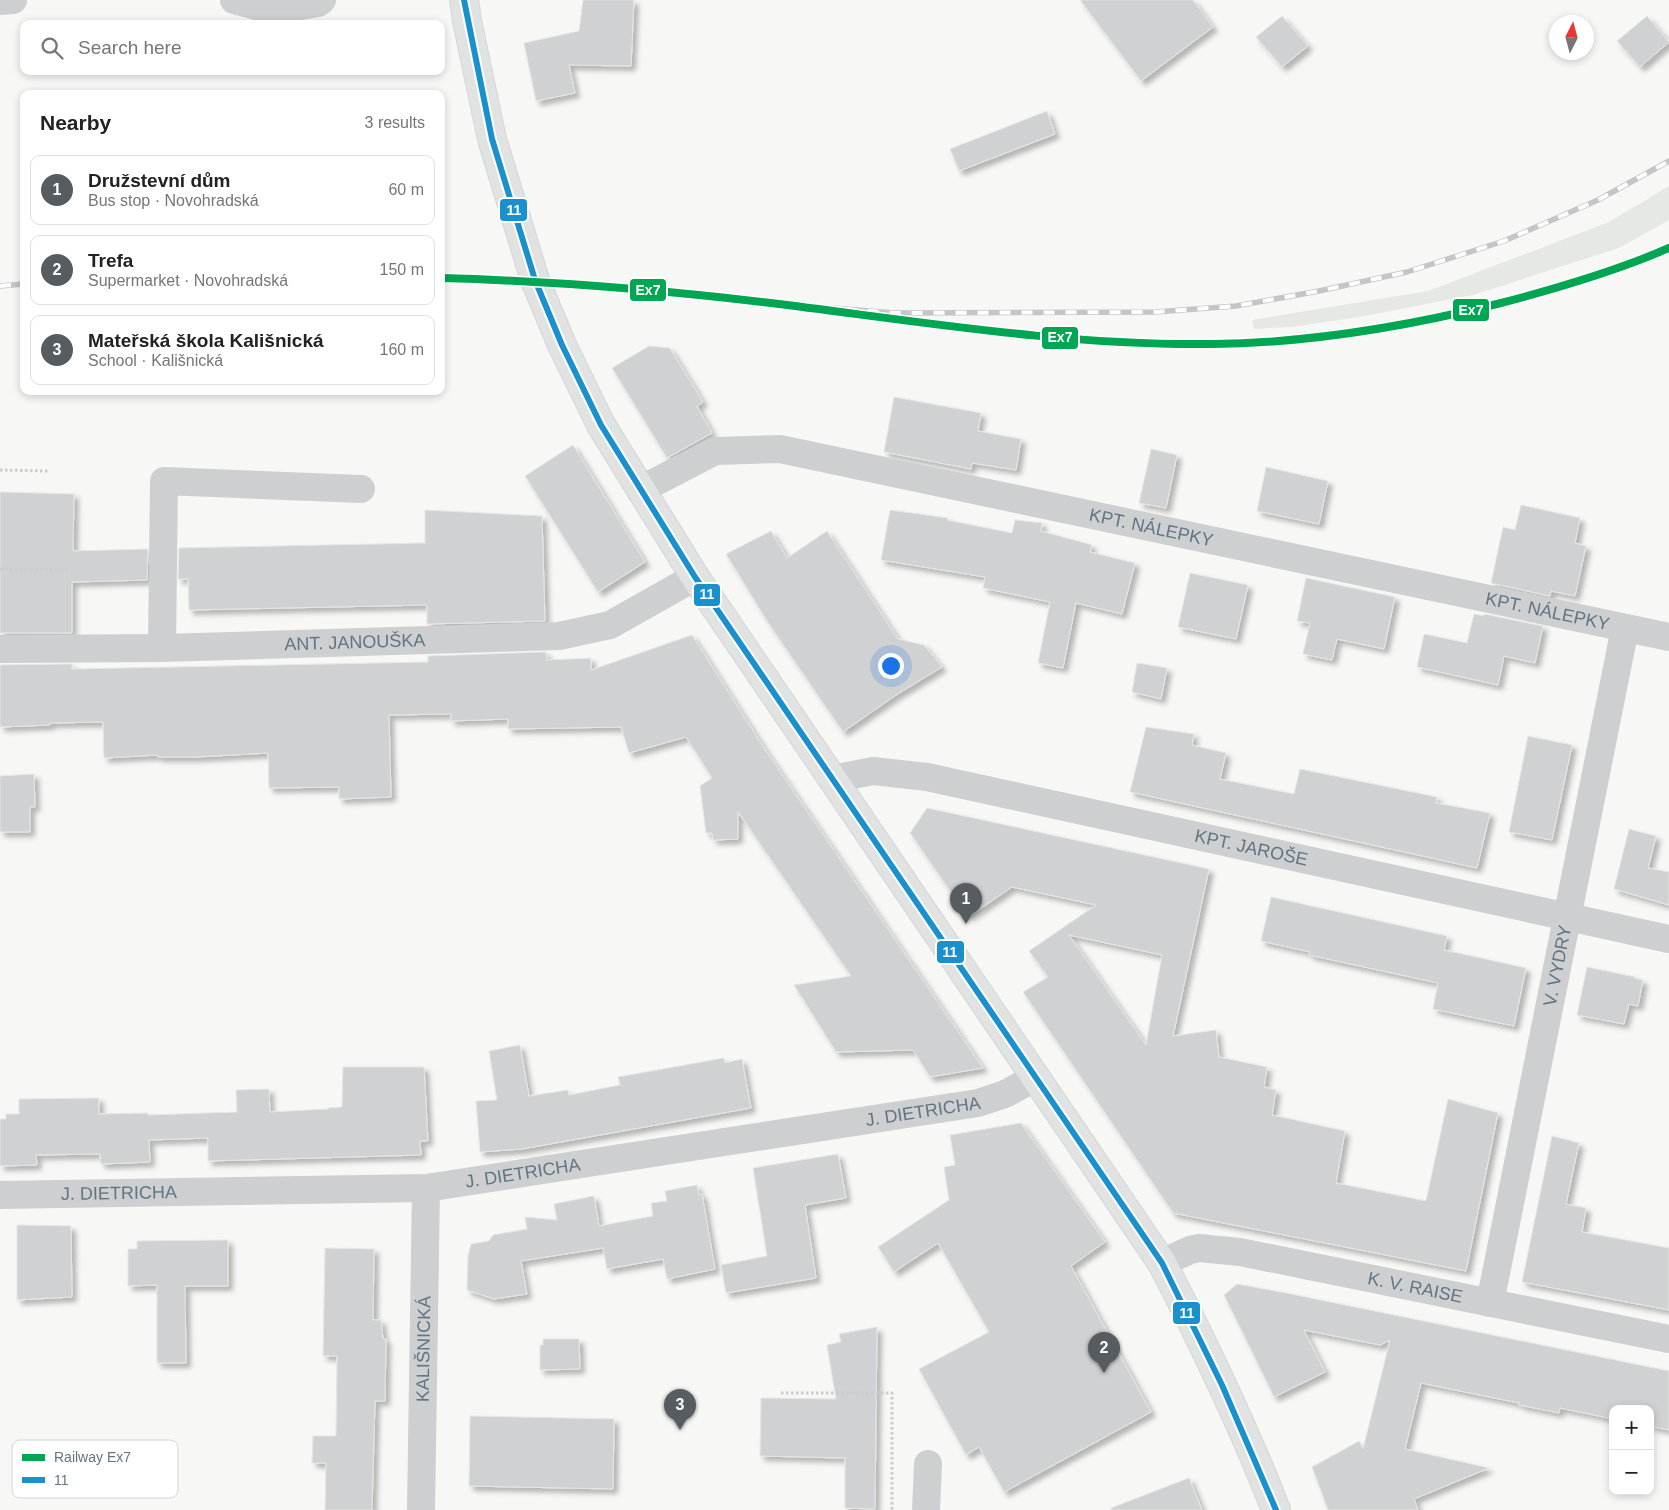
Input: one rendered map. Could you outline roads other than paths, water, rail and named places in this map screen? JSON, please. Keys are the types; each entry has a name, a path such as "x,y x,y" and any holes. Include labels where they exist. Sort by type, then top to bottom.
{"main road":[{"path":"464,0 492,139 535,280 562,345 601,425 696,577 1162,1263 1208,1352 1255,1455 1276,1510"}],"street":[{"path":"0,1 13,0"},
{"path":"234,0 274,11 297,4 318,3 322,0"},
{"name":"KPT. NÁLEPKY","path":"640,490 715,451 780,449 1669,637"},
{"path":"162,648 164,481 361,489"},
{"name":"ANT. JANOUŠKA","path":"0,649 162,648 559,636 610,625 696,577"},
{"name":"V. VYDRY","path":"1490,1303 1625,628"},
{"name":"KPT. JAROŠE","path":"832,779 873,771 927,777 1669,939"},
{"name":"J. DIETRICHA","path":"0,1195 426,1188 978,1103 1005,1094 1036,1077"},
{"name":"KALIŠNICKÁ","path":"421,1510 426,1188"},
{"name":"K. V. RAISE","path":"1162,1263 1190,1250 1199,1248 1240,1252 1669,1339"},
{"path":"926,1510 928,1464"}],"railway":[{"path":"758,302 894,313 1155,312 1236,306 1407,272 1504,241 1598,200 1669,161"},
{"path":"0,286 20,284"}],"rail line":[{"name":"Ex7","path":"445,278 565,284 689,294 1047,337 1158,344 1213,344 1284,341 1320,337 1427,320 1497,304 1562,286 1627,265 1669,248"}],"place":[{"name":"Družstevní dům","path":"966,924"},
{"name":"Trefa","path":"1104,1373"},
{"name":"Mateřská škola Kališnická","path":"680,1430"}]}
